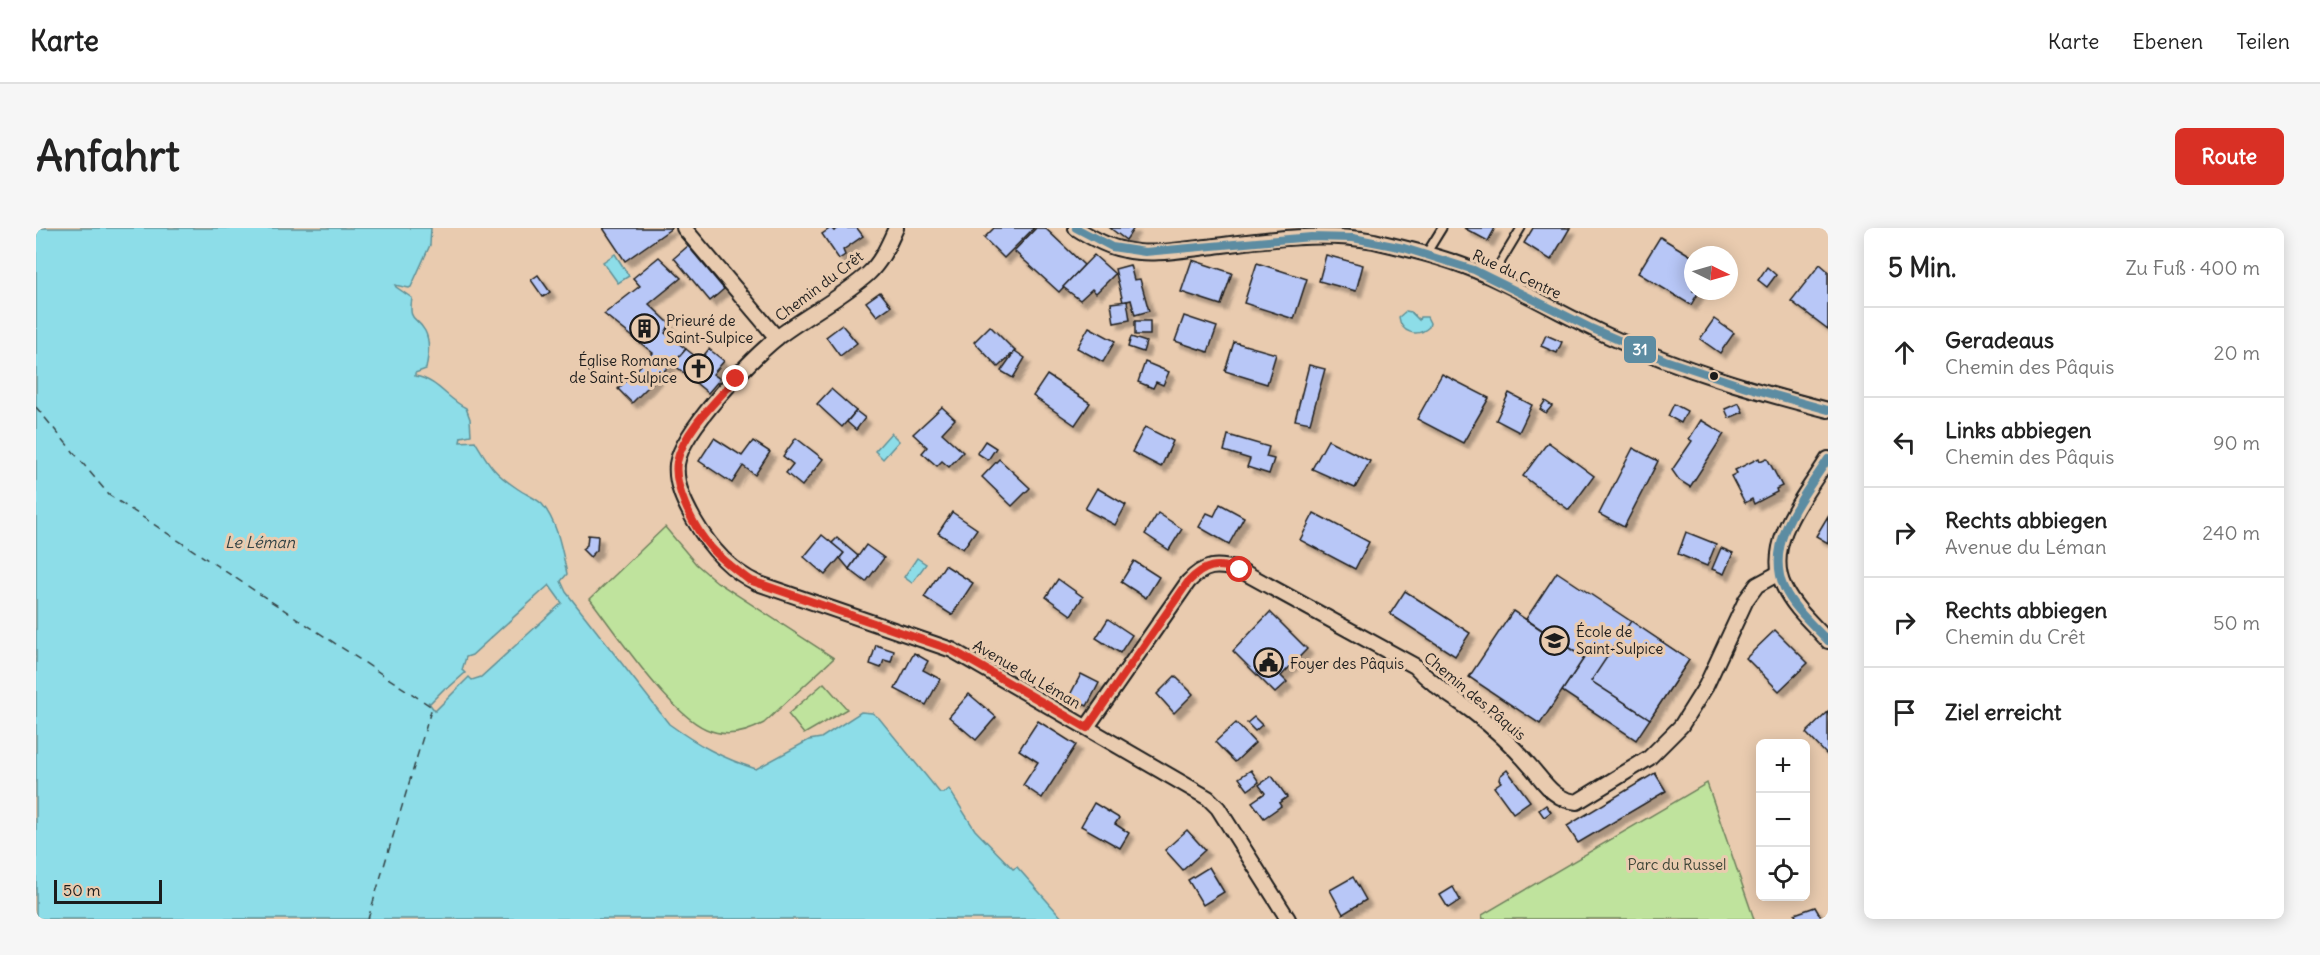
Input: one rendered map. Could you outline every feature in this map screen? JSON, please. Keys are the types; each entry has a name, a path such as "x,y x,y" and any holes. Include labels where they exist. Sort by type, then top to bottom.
{"street":[{"name":"Chemin du Crêt","path":"684,228 777,338"},
{"name":"Chemin du Crêt","path":"677,462 683,447 703,415 777,338 867,274 882,259 896,228"},
{"name":"Rue du Centre","path":"1076,228 1105,243 1136,252 1184,250 1281,237 1318,236 1374,242 1426,254 1491,278 1611,338 1679,366 1746,388 1828,410"},
{"path":"1828,459 1784,531 1778,553 1779,573 1785,588 1798,608 1828,641"},
{"name":"Avenue du Léman","path":"677,462 677,480 684,502 707,543 729,565 749,580 952,650 1208,798 1218,808 1288,919"},
{"name":"Chemin des Pâquis","path":"1087,728 1188,582 1198,571 1212,566 1227,566 1240,570 1415,666 1426,679 1476,714 1521,755 1556,797 1565,801 1577,802 1649,758 1681,726 1706,686 1746,600 1757,585 1779,573"}],"lane":[{"path":"1426,254 1442,228"},
{"path":"1491,278 1521,228"}],"green space":[{"path":"665,527 696,564 717,582 834,658 764,723 743,732 728,734 713,732 691,720 644,671 590,599"},
{"path":"824,683 847,709 804,734 788,714"},
{"name":"Parc du Russel","path":"1707,783 1754,919 1483,919 1482,915"}],"water":[{"name":"Le Léman","path":"36,228 431,228 430,245 411,287 395,285 412,298 412,315 422,326 428,340 426,369 415,373 415,376 430,381 466,408 470,419 471,435 461,437 460,442 475,441 489,463 503,478 542,504 559,538 567,574 561,581 566,592 669,724 711,750 756,769 809,740 821,738 861,712 872,713 879,718 940,793 949,789 975,830 1013,869 1017,867 1063,919 36,919","holes":["549,585 562,603 481,677 472,680 469,677 435,711 428,702 430,703 465,673 462,670 466,657 472,655"]},
{"path":"615,254 629,276 618,283 603,262"},
{"path":"1406,311 1411,312 1419,320 1420,317 1427,317 1429,327 1415,333 1406,330 1399,317"},
{"path":"891,433 899,441 883,459 875,451"},
{"path":"917,558 926,564 912,583 904,577"}],"building":[{"path":"603,228 672,228 625,261"},
{"path":"831,228 834,231 839,228 857,228 863,236 843,250 845,255 839,259 822,234"},
{"path":"994,228 1034,228 1004,258 984,238"},
{"path":"1036,228 1045,228 1084,265 1059,292 1014,251"},
{"path":"1110,228 1134,228 1126,240"},
{"path":"1464,228 1495,228 1488,241"},
{"path":"1533,228 1570,228 1551,260 1524,243"},
{"path":"1660,237 1684,252 1684,300 1694,300 1691,305 1638,273"},
{"path":"688,246 724,289 710,301 674,258"},
{"path":"1094,255 1115,274 1096,293 1092,289 1080,300 1063,287"},
{"path":"1326,255 1363,265 1356,291 1319,281"},
{"name":"Prieuré de Saint-Sulpice","path":"659,257 681,278 649,304 670,324 665,333 686,349 632,403 618,389 653,353 604,314 640,286 633,278"},
{"path":"1192,260 1232,273 1221,305 1181,292"},
{"path":"1257,263 1307,279 1294,319 1244,303"},
{"path":"1820,264 1828,271 1828,329 1791,301"},
{"path":"1130,265 1134,280 1140,279 1149,311 1135,315 1131,300 1123,302 1115,269"},
{"path":"1767,267 1776,275 1767,287 1758,280"},
{"path":"538,275 550,292 543,297 531,280"},
{"path":"880,292 891,306 877,316 866,302"},
{"path":"1127,301 1130,320 1114,323 1111,303"},
{"path":"1184,316 1217,327 1208,352 1175,341"},
{"path":"1714,319 1734,333 1720,353 1700,339"},
{"path":"1135,321 1150,321 1150,335 1135,335"},
{"path":"842,325 857,343 840,356 826,337"},
{"path":"990,326 1015,351 998,367 974,342"},
{"path":"1089,327 1115,341 1103,362 1077,348"},
{"path":"1546,335 1562,342 1557,353 1541,346"},
{"path":"1131,337 1146,342 1143,352 1128,347"},
{"path":"1234,342 1276,354 1267,384 1225,371"},
{"name":"Église Romane de Saint-Sulpice","path":"686,349 700,360 709,349 724,361 713,374 720,379 708,393 673,364"},
{"path":"1015,351 1025,358 1013,378 1001,371"},
{"path":"1145,362 1169,372 1163,385 1156,382 1153,388 1138,382"},
{"path":"1309,365 1325,369 1310,423 1295,420"},
{"path":"1442,374 1489,398 1463,443 1417,419"},
{"path":"1047,375 1090,403 1075,425 1033,396"},
{"path":"831,389 856,411 842,427 817,404"},
{"path":"1509,393 1532,405 1519,432 1496,420"},
{"path":"1545,401 1552,406 1546,413 1540,409"},
{"path":"1739,403 1743,412 1729,418 1725,409"},
{"path":"1674,404 1687,411 1681,423 1668,416"},
{"path":"942,407 955,419 942,433 963,452 949,467 942,461 937,466 922,453 927,447 913,434"},
{"path":"856,411 865,418 856,430 847,422"},
{"path":"1701,420 1724,434 1690,487 1679,480 1672,470 1692,441 1689,439"},
{"path":"1145,427 1173,441 1161,467 1132,452"},
{"path":"1228,435 1269,447 1266,457 1274,459 1269,474 1247,467 1250,459 1224,451"},
{"path":"714,438 742,456 753,441 770,452 755,475 743,466 732,483 699,461"},
{"path":"796,438 823,459 802,486 786,473 793,464 783,456"},
{"path":"1328,440 1370,461 1355,488 1312,469"},
{"path":"985,441 996,448 988,460 977,453"},
{"path":"1548,442 1594,476 1569,510 1523,476"},
{"path":"1633,448 1658,461 1624,527 1599,514"},
{"path":"1759,458 1760,461 1767,458 1782,486 1776,489 1777,492 1754,504 1752,499 1745,503 1731,476 1737,473 1735,470"},
{"path":"999,459 1030,488 1012,506 982,477"},
{"path":"1097,488 1126,505 1115,525 1085,509"},
{"path":"1220,504 1244,517 1229,544 1199,527 1207,513 1214,516"},
{"path":"952,512 977,529 963,549 938,533"},
{"path":"1158,513 1182,529 1169,550 1145,534"},
{"path":"1314,513 1369,542 1355,569 1300,540"},
{"path":"1828,516 1828,543 1816,536"},
{"path":"1686,532 1716,544 1707,566 1678,554"},
{"path":"588,535 598,536 597,550 590,557 582,549 587,545"},
{"path":"822,535 844,553 825,575 804,557"},
{"path":"837,538 858,556 849,569 840,558 844,553 832,543"},
{"path":"866,545 884,558 866,582 849,569"},
{"path":"1721,548 1733,553 1724,574 1712,569"},
{"path":"1134,561 1159,577 1146,598 1121,582"},
{"path":"945,565 973,583 952,615 924,597"},
{"name":"École de Saint-Sulpice","path":"1557,572 1689,660 1636,740 1562,691 1584,658 1526,619"},
{"path":"1058,579 1083,597 1071,615 1046,597"},
{"path":"1405,591 1470,633 1455,656 1390,614"},
{"path":"1513,611 1584,658 1540,724 1469,677"},
{"name":"Foyer des Pâquis","path":"1270,612 1307,649 1281,676 1287,682 1275,693 1233,651"},
{"path":"1108,619 1132,635 1120,653 1096,638"},
{"path":"1631,621 1689,660 1650,719 1591,681"},
{"path":"1775,630 1808,663 1779,691 1746,658"},
{"path":"876,645 894,651 891,662 884,660 881,668 870,664"},
{"path":"914,653 928,661 923,670 940,679 926,705 895,689"},
{"path":"1081,674 1099,683 1087,706 1069,697"},
{"path":"1175,676 1193,694 1174,713 1157,694"},
{"path":"969,694 996,717 976,740 949,717"},
{"path":"1828,712 1828,756 1806,733"},
{"path":"1254,717 1262,725 1255,731 1247,723"},
{"path":"1038,721 1076,745 1042,798 1023,785 1038,762 1019,750"},
{"path":"1236,723 1255,743 1235,762 1215,742"},
{"path":"1251,770 1259,782 1248,790 1239,778"},
{"path":"1507,770 1530,801 1513,813 1494,787 1501,782 1500,776"},
{"path":"1655,773 1666,791 1578,843 1567,826"},
{"path":"1272,776 1287,797 1279,803 1281,806 1264,818 1252,802 1265,793 1259,785"},
{"path":"1094,803 1119,818 1115,824 1129,833 1120,848 1081,826"},
{"path":"1546,805 1551,812 1544,817 1539,810"},
{"path":"1187,830 1205,850 1183,870 1165,850"},
{"path":"1209,867 1224,892 1203,905 1188,880"},
{"path":"1353,877 1366,900 1343,914 1330,890"},
{"path":"1453,887 1460,900 1448,908 1440,895"},
{"path":"1815,907 1822,919 1797,919 1795,914"}],"ferry route":[{"path":"36,407 109,495 432,707 368,919"}],"transit line":[{"name":"31","path":"1076,228 1112,247 1145,252 1311,237 1353,238 1404,248 1474,270 1593,329 1665,360 1746,387 1828,410"},
{"name":"31","path":"1828,459 1798,504 1783,537 1779,554 1779,571 1788,596 1828,641"}],"place":[{"name":"Prieuré de Saint-Sulpice","path":"645,329"},
{"name":"Église Romane de Saint-Sulpice","path":"698,369"},
{"name":"École de Saint-Sulpice","path":"1555,640"},
{"name":"Foyer des Pâquis","path":"1269,663"}],"route":[{"path":"736,379 703,415 683,447 677,462 677,480 684,502 707,543 729,565 749,580 952,650 1087,728 1188,582 1198,571 1212,566 1227,566 1240,570"}]}
